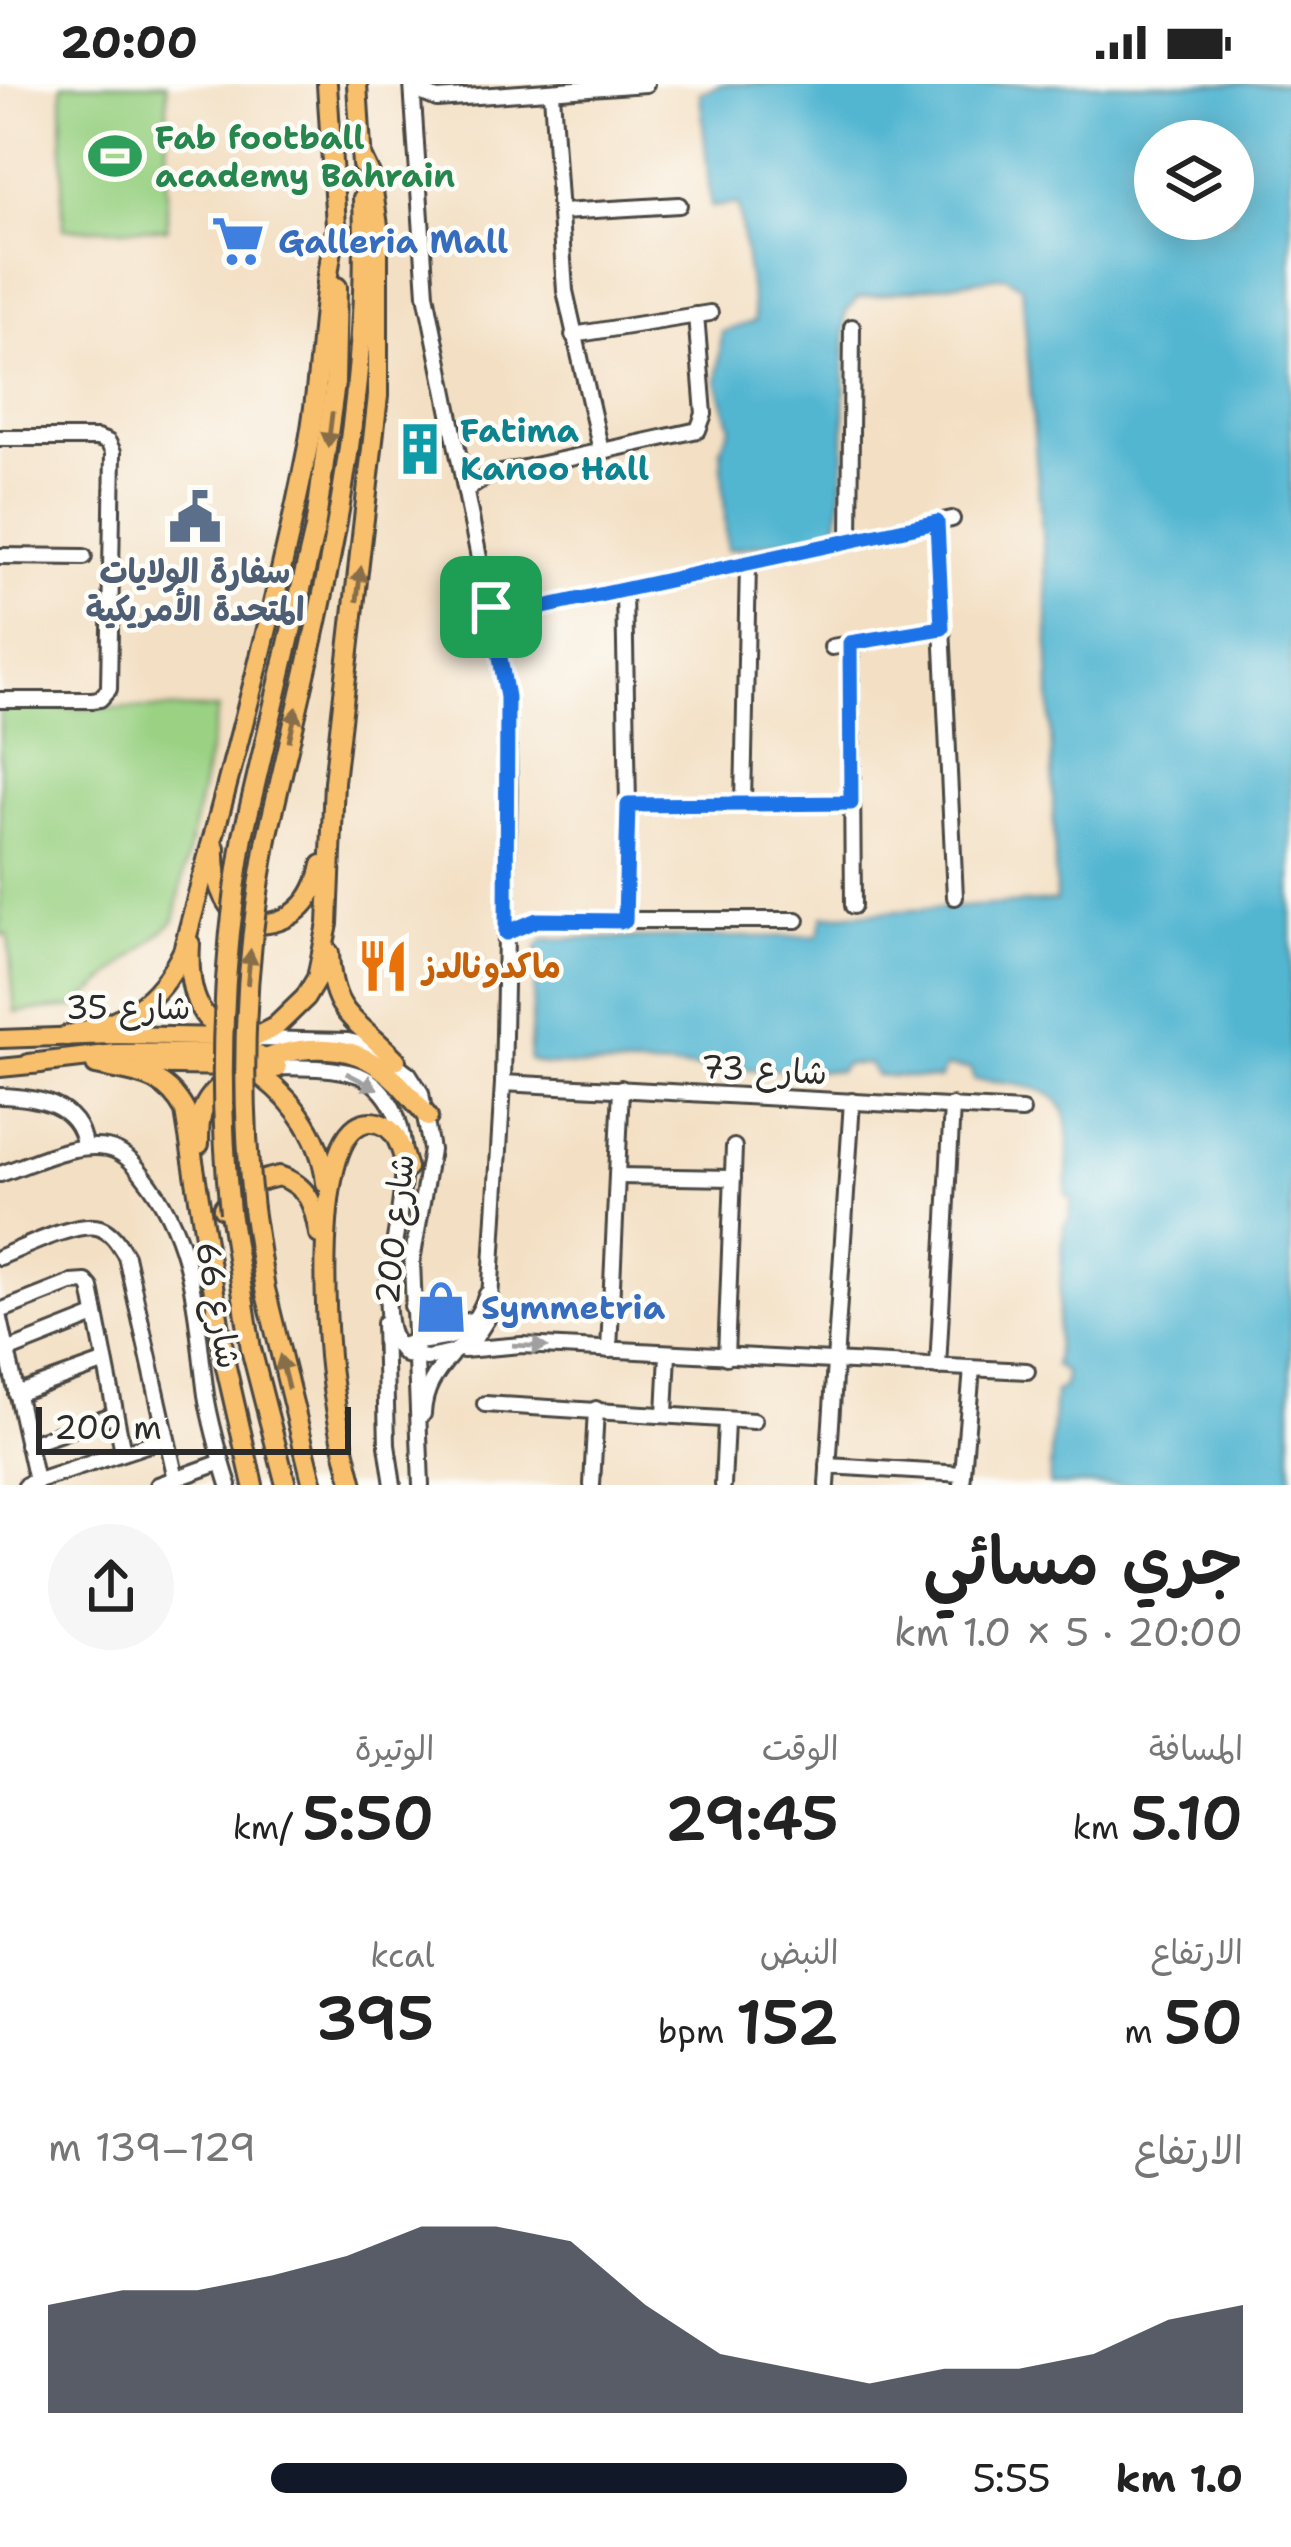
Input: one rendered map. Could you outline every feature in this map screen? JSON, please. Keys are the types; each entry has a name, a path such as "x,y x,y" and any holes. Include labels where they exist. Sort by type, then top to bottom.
{"highway":[{"path":"286,1485 251,1348 230,1212 222,1104 224,992 243,836 321,496 338,334 327,84"},
{"path":"313,1485 265,1288 253,1209 245,1033 254,908 347,478 362,331 357,84"},
{"path":"362,158 371,177 378,226 379,396 331,826 328,924 330,972 338,1005 395,1060"},
{"path":"66,1036 105,1025 147,1003 172,973 192,915 264,653 309,440 336,230"},
{"path":"226,784 215,848 216,878 230,910 250,925 283,921 307,903 319,881 331,826"},
{"path":"192,915 189,983 195,1005 208,1024 263,1064 296,1108 324,1168 329,1358 352,1485"},
{"path":"29,1064 237,1044 291,1013 317,978 328,924"},
{"path":"186,1036 237,1044"},
{"path":"254,1485 242,1447 214,1291 198,1143 202,1110 217,1090 295,1050 353,1054 387,1072 428,1118"},
{"path":"96,1065 150,1077 174,1092 184,1111 203,1205"},
{"path":"328,1212 338,1152 352,1128 376,1122 387,1127 396,1136 407,1168"},
{"path":"214,1291 215,1246 224,1203 240,1186 262,1178 279,1175 304,1190 314,1204 326,1268"}],"main road":[{"name":"شارع 35","path":"0,1039 186,1036"},
{"name":"شارع 35","path":"0,1068 263,1064"}],"street":[{"path":"414,112 437,99 646,84"},
{"path":"412,87 437,99"},
{"path":"412,87 426,294 507,697 503,1083 493,1278 485,1327 452,1353 431,1379 423,1400 424,1485"},
{"path":"552,93 565,291 601,452"},
{"path":"561,212 679,205"},
{"path":"466,490 488,476 692,433 701,425 703,314 573,335"},
{"path":"850,541 852,327"},
{"path":"0,438 97,438 108,442 113,452 109,689 92,700 0,700"},
{"path":"462,471 488,476"},
{"path":"491,607 525,611 944,521 942,628 955,897"},
{"path":"0,556 84,557"},
{"path":"743,803 748,564"},
{"path":"624,590 625,921"},
{"path":"496,630 525,611"},
{"path":"832,646 942,628"},
{"path":"850,643 853,906"},
{"path":"628,805 851,803"},
{"path":"506,911 537,920 797,920"},
{"path":"506,933 537,920"},
{"path":"237,1044 348,1041 374,1047 395,1060"},
{"name":"شارع 200","path":"385,1381 408,1350 412,1261 431,1150 421,1093 395,1060"},
{"name":"شارع 200","path":"263,1064 348,1072 369,1080 395,1112 405,1135 407,1168 388,1292 393,1337 408,1350"},
{"name":"شارع 73","path":"503,1083 1022,1111"},
{"path":"609,1351 621,1088"},
{"name":"شارع 66","path":"0,1096 59,1107 81,1130 84,1145 126,1156 175,1221 190,1277 207,1399 230,1485"},
{"path":"827,1485 852,1101"},
{"path":"938,1367 952,1106"},
{"path":"0,1174 84,1145"},
{"path":"726,1357 734,1147"},
{"path":"617,1176 733,1178"},
{"path":"0,1257 83,1226 100,1228 114,1237 126,1256 176,1479"},
{"path":"412,1306 421,1316 445,1327 468,1323 479,1312 493,1278"},
{"path":"123,1452 91,1288 79,1282 0,1315 28,1445 31,1483 164,1439"},
{"path":"388,1292 385,1381 393,1485"},
{"name":"شارع 200","path":"408,1350 457,1337 479,1312"},
{"path":"8,1351 95,1316"},
{"path":"424,1485 408,1350 452,1353 504,1345 1027,1371"},
{"path":"665,1413 668,1354"},
{"path":"16,1394 103,1364"},
{"path":"828,1466 962,1480 972,1369"},
{"path":"485,1404 754,1421"},
{"path":"592,1485 596,1409"},
{"path":"28,1445 115,1414"},
{"path":"723,1485 726,1422"},
{"path":"158,1485 222,1462"}],"green space":[{"name":"Fab football academy Bahrain","path":"62,84 167,84 167,229 63,229"},
{"path":"0,707 218,709 174,921 75,1007 15,1012 8,935 0,935"}],"water":[{"path":"723,84 1291,84 1291,1485 1049,1485 1055,1392 1064,1386 1066,1373 1055,1366 1064,1225 1072,1199 1066,1195 1066,1118 1050,1095 974,1080 970,1069 946,1067 939,1079 875,1075 870,1064 845,1064 839,1071 545,1065 529,1060 537,948 544,939 818,936 823,916 1056,901 1047,594 1022,287 1005,276 858,298 845,313 844,472 837,531 727,550 721,448 731,426 717,382 722,332 755,321 738,204 711,207 700,93"}],"place":[{"name":"Fab football academy Bahrain","path":"115,156"},
{"name":"Galleria Mall","path":"238,241"},
{"name":"Fatima Kanoo Hall","path":"420,449"},
{"name":"سفارة الولايات المتحدة الأمريكية","path":"195,517"},
{"name":"ماكدونالدز","path":"383,966"},
{"name":"Symmetria","path":"441,1307"}],"route":[{"path":"937,522 942,628 850,643 851,803 628,805 625,921 537,920 506,933 507,697 491,607 525,611 937,522"}]}
